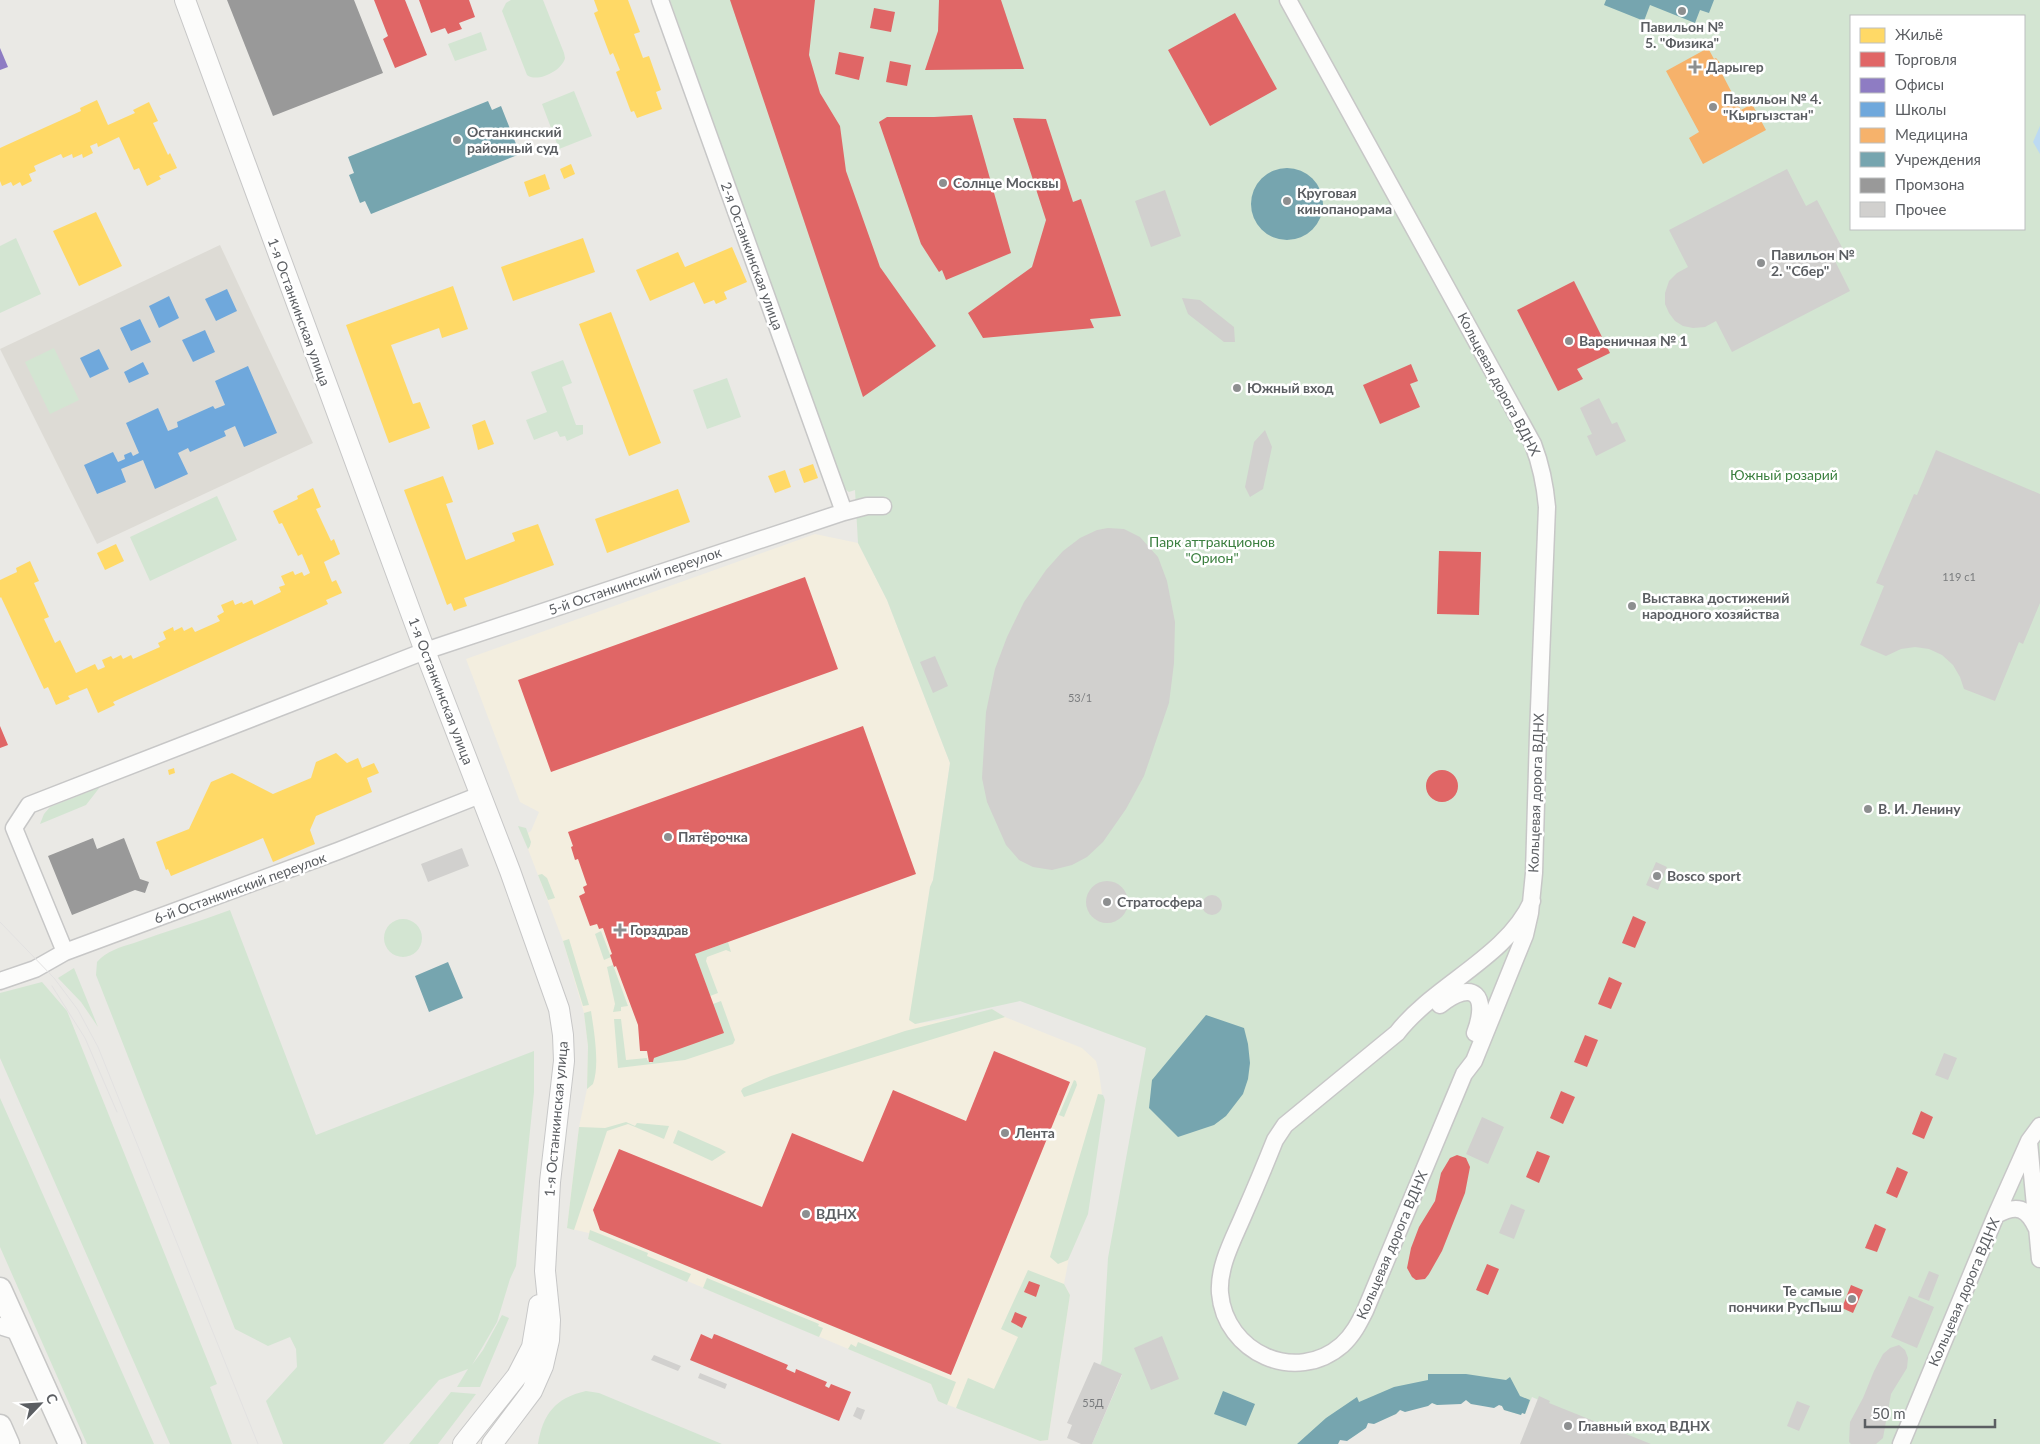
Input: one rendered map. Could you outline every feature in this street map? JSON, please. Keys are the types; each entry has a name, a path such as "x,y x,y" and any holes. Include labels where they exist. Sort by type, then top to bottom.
{"main road":[{"path":"0,1288 70,1444"},
{"path":"0,1426 8,1444"}],"street":[{"name":"1-я Останкинская улица","path":"185,0 425,652 550,978 559,1009 564,1061 550,1182 545,1271 550,1340 543,1366 532,1392 492,1444"},
{"name":"2-я Останкинская улица","path":"660,0 844,512"},
{"name":"Кольцевая дорога ВДНХ","path":"1288,0 1526,432 1541,463 1547,507 1534,873 1532,901 1521,946 1474,1061 1464,1074 1365,1311 1352,1335 1340,1346 1328,1353 1315,1359 1300,1362 1274,1360 1251,1350 1241,1341 1227,1319 1220,1293 1220,1281 1231,1244 1275,1140 1285,1124 1397,1033 1408,1018 1506,938 1516,928 1532,901"},
{"name":"5-й Останкинский переулок","path":"65,952 14,828 29,805 425,652 844,512 867,506 883,506"},
{"name":"6-й Останкинский переулок","path":"0,981 24,974 65,952 338,851 480,795"},
{"path":"1397,1033 1414,1026 1454,994 1469,992 1475,995 1480,1001 1481,1017 1466,1056 1464,1074"},
{"name":"Кольцевая дорога ВДНХ","path":"1901,1444 1996,1215 2029,1141 2040,1126"},
{"path":"2029,1141 2040,1259"},
{"path":"1996,1215 2008,1208 2020,1208 2031,1216 2038,1231"},
{"path":"463,1444 517,1376 532,1347 545,1271"},
{"path":"0,1326 16,1331 23,1340"}],"shaded area":[{"path":"220,245 313,443 97,544 0,349"},
{"path":"815,534 858,543 887,600 950,763 933,880 930,887 915,1024 975,1015 992,1009 1005,1017 1082,1048 1096,1061 1102,1094 1100,1094 1064,1284 1070,1295 1048,1440 1040,1441 938,1401 931,1384 588,1239 589,1233 567,1228 579,1127 587,1089 588,1046 584,1013 563,941 528,849 530,846 528,833 531,831 539,812 520,802 466,659"}],"green space":[{"path":"511,0 543,0 565,58 559,67 543,77 537,78 527,75 502,11 506,3"},
{"name":"Выставка достижений народного хозяйства","path":"670,0 2040,0 2040,1444 1522,1444 1539,1400 1532,1397 1525,1414 1522,1413 1521,1415 1504,1410 1499,1405 1471,1404 1466,1400 1437,1405 1432,1403 1428,1406 1400,1410 1396,1414 1368,1423 1356,1435 1340,1440 1338,1444 1092,1444 1122,1375 1100,1365 1102,1360 1108,1258 1146,1048 1020,1001 915,1024 909,1020 930,887 933,880 950,763 887,600 858,543 855,490 849,492 842,487"},
{"path":"481,32 487,50 455,61 448,44"},
{"path":"574,91 592,136 559,149 542,104"},
{"path":"16,238 41,294 0,313 0,246"},
{"path":"54,348 79,400 50,414 25,362"},
{"path":"563,360 572,383 562,387 576,425 583,425 583,434 567,441 565,436 560,437 557,431 534,440 526,420 547,412 531,372"},
{"path":"727,378 741,417 707,429 693,390"},
{"path":"217,496 237,540 150,581 130,537"},
{"path":"100,787 86,805 40,824 44,814 50,807"},
{"path":"518,826 526,828 531,842 528,849"},
{"path":"542,874 547,878 555,898 548,900 538,875"},
{"path":"230,910 316,1135 534,1051 534,1092 516,1266 510,1279 497,1322 472,1365 483,1350 502,1315 509,1318 480,1387 457,1387 468,1369 439,1380 383,1444 283,1444 266,1401 297,1367 296,1349 290,1337 268,1346 235,1329 96,975 97,962 114,950"},
{"path":"403,919 417,924 422,938 417,952 403,957 389,952 384,938 389,924"},
{"path":"601,931 611,957 604,960 595,934"},
{"path":"569,939 589,1005 583,1006 563,941"},
{"path":"728,942 731,952 726,950 707,957 706,961 718,993 710,996 695,954"},
{"path":"613,965 628,1006 621,1007 621,1011 613,1012 615,1004 607,967"},
{"path":"74,968 98,1027 81,1002 58,978"},
{"path":"42,982 67,1011 217,1384 210,1387 232,1444 170,1444 0,1058 0,993"},
{"path":"721,1001 735,1040 733,1044 685,1060 618,1068 614,1019 621,1019 626,1060 647,1058 651,1063 654,1058 713,1004"},
{"path":"992,1009 1005,1017 744,1097 741,1091 743,1088 771,1076 905,1031"},
{"path":"591,1011 596,1048 596,1067 593,1084 587,1089 588,1046 584,1013"},
{"path":"1074,1080 1077,1085 1064,1117 1059,1115"},
{"path":"1098,1094 1103,1095 1105,1100 1088,1214 1068,1260 1058,1264 1050,1257"},
{"path":"0,1098 154,1444 87,1444 0,1247"},
{"path":"626,1122 635,1126 637,1123 669,1126 664,1139 628,1124 607,1131 574,1230 567,1228 579,1127 605,1128"},
{"path":"678,1130 726,1152 712,1161 673,1143"},
{"path":"590,1230 648,1253 647,1256 691,1274 687,1282 588,1239"},
{"path":"1028,1270 1064,1284 1070,1295 1048,1440 1040,1441 956,1408 968,1378 994,1389 1018,1337 1001,1329"},
{"path":"707,1278 819,1324 818,1326 823,1328 819,1337 703,1288"},
{"path":"858,1342 956,1382 947,1405 938,1401 931,1384 848,1349 851,1344 856,1347"},
{"path":"586,1391 599,1393 722,1444 538,1444 543,1424 552,1409 566,1398"},
{"path":"451,1392 476,1394 438,1444 409,1444"}],"water":[{"path":"2040,126 2040,154 2033,142"}],"building: Жильё":[{"path":"594,0 628,0 640,32 634,34 643,58 649,56 661,90 656,92 662,109 637,118 634,111 631,112 616,72 620,70 613,53 610,55 594,13 598,11"},
{"path":"97,100 108,125 135,113 133,110 149,102 158,121 153,123 168,155 170,153 177,168 159,176 161,179 147,186 139,168 134,170 119,137 98,147 97,143 90,146 93,153 83,158 82,154 73,158 72,154 63,158 61,154 34,166 36,171 29,174 32,181 22,186 20,182 13,186 11,182 2,186 0,181 0,148 81,111 80,108"},
{"path":"571,164 575,174 564,179 560,169"},
{"path":"545,174 550,189 529,197 524,182"},
{"path":"96,212 122,266 79,286 53,231"},
{"path":"583,238 595,272 513,301 501,267"},
{"path":"732,247 747,282 724,292 727,299 716,304 714,300 704,304 694,282 650,301 636,270 678,252 685,267"},
{"path":"453,286 468,329 442,338 439,328 391,345 413,404 420,402 430,428 389,443 346,325"},
{"path":"611,312 661,443 629,456 579,324"},
{"path":"485,420 494,444 478,450 472,425"},
{"path":"813,464 818,478 804,483 799,469"},
{"path":"785,470 791,487 775,493 768,476"},
{"path":"443,476 453,502 446,504 466,560 515,541 512,533 538,524 554,565 464,598 467,606 454,611 451,603 447,605 404,490"},
{"path":"313,488 321,507 316,509 331,541 334,539 340,554 324,562 332,582 336,580 342,593 326,600 328,604 113,702 115,705 98,713 87,688 68,696 70,699 56,705 48,687 44,689 0,598 0,580 17,572 16,568 30,561 39,581 34,583 49,617 44,619 55,643 60,640 76,673 95,664 98,670 105,667 102,660 111,656 113,659 121,655 123,659 131,655 133,659 160,647 158,643 166,639 163,632 173,627 174,631 182,627 184,631 192,627 195,632 220,621 217,616 224,612 221,605 233,600 235,605 252,600 254,605 281,592 279,587 285,585 281,576 293,571 295,575 302,572 304,576 310,573 302,554 298,556 282,523 279,524 273,511 298,499 297,496"},
{"path":"678,489 690,522 607,553 595,519"},
{"path":"116,544 124,561 105,570 97,553"},
{"path":"336,753 347,763 358,758 362,768 374,763 379,773 367,778 372,792 316,816 310,830 315,844 273,862 263,838 171,876 168,869 166,870 156,842 189,829 211,782 232,773 273,794 311,778 316,762"},
{"path":"174,768 175,773 169,775 168,770"}],"building: Торговля":[{"path":"374,0 405,0 427,55 395,68 383,39 388,36"},
{"path":"419,0 469,0 475,17 459,23 462,29 448,34 445,28 431,33"},
{"path":"730,0 815,0 809,55 820,93 840,126 846,171 880,267 936,346 863,397"},
{"path":"939,0 1001,0 1024,69 925,70 938,31"},
{"path":"874,8 895,12 891,32 870,28"},
{"path":"1235,13 1277,89 1210,126 1168,50"},
{"path":"839,52 864,57 859,80 835,74"},
{"path":"890,61 911,65 907,86 886,82"},
{"path":"972,115 1011,253 946,280 942,270 939,272 921,244 879,122 887,117"},
{"path":"1013,118 1046,119 1073,202 1081,199 1121,316 1090,319 1094,328 983,338 968,313 1032,267 1046,220"},
{"name":"Вареничная № 1","path":"1574,281 1610,353 1577,369 1583,379 1558,391 1517,310"},
{"path":"1411,364 1418,381 1410,384 1420,407 1380,424 1363,385"},
{"path":"1439,551 1481,552 1479,615 1437,614"},
{"path":"805,577 838,669 551,772 518,680"},
{"path":"0,726 8,745 0,748"},
{"path":"863,726 916,874 695,954 724,1033 654,1058 653,1062 649,1062 647,1051 640,1051 638,1025 616,966 614,967 610,955 612,954 603,928 599,929 597,924 590,926 579,896 585,893 583,887 587,885 578,859 575,860 568,832"},
{"path":"1442,770 1448,771 1453,775 1457,780 1457,792 1453,797 1448,801 1442,802 1436,801 1431,797 1427,792 1426,786 1427,780 1431,775 1436,771"},
{"path":"1633,916 1646,922 1635,948 1622,943"},
{"path":"1609,977 1622,983 1611,1009 1598,1004"},
{"path":"1585,1035 1598,1040 1587,1067 1574,1062"},
{"name":"ВДНХ","path":"994,1051 1070,1082 951,1375 600,1230 593,1210 619,1149 762,1207 792,1133 863,1162 893,1090 966,1121"},
{"path":"1561,1091 1575,1097 1563,1124 1550,1118"},
{"path":"1921,1111 1933,1117 1924,1139 1912,1134"},
{"path":"1537,1151 1550,1156 1539,1183 1526,1177"},
{"path":"1457,1155 1466,1158 1470,1167 1465,1193 1442,1251 1425,1279 1416,1280 1407,1268 1411,1248 1419,1227 1435,1201 1441,1173 1450,1158"},
{"path":"1897,1167 1908,1172 1897,1198 1886,1193"},
{"path":"1875,1224 1886,1229 1877,1252 1865,1248"},
{"path":"1487,1264 1499,1269 1488,1295 1476,1290"},
{"path":"1029,1281 1040,1285 1036,1297 1024,1292"},
{"name":"Те самые пончики РусПыш","path":"1851,1285 1863,1290 1853,1313 1842,1308"},
{"path":"1015,1312 1027,1317 1022,1328 1011,1322"},
{"path":"701,1334 712,1339 714,1334 717,1335 788,1365 786,1369 795,1373 796,1369 827,1382 825,1386 829,1388 831,1384 851,1392 839,1421 690,1360"}],"building: Офисы":[{"path":"0,48 8,67 0,70"}],"building: Школы":[{"path":"227,289 237,311 216,321 205,299"},
{"path":"169,296 179,318 159,328 149,306"},
{"path":"140,319 151,342 131,351 120,328"},
{"path":"205,330 215,352 193,362 182,340"},
{"path":"99,349 109,369 90,378 80,358"},
{"path":"143,362 149,374 129,383 124,372"},
{"path":"248,366 277,433 244,447 235,426 224,431 226,436 190,452 188,448 178,453 188,474 155,489 143,460 121,469 126,482 97,494 84,465 113,452 118,462 125,459 124,455 131,452 133,456 139,453 126,423 158,408 168,431 178,427 177,422 213,406 215,409 225,405 215,381"}],"building: Медицина":[{"name":"Павильон № 4. \"Кыргызстан\"","path":"1708,48 1714,59 1716,58 1720,63 1723,69 1720,70 1741,110 1752,104 1766,130 1703,164 1689,138 1699,132 1666,71"}],"building: Учреждения":[{"name":"Павильон № 5. \"Физика\"","path":"1606,0 1714,0 1709,13 1700,10 1695,23 1650,5 1644,21 1604,5"},
{"path":"488,101 492,110 501,106 520,154 371,214 365,201 360,203 349,175 354,173 348,157"},
{"name":"Круговая кинопанорама","path":"1280,168 1294,168 1313,178 1323,197 1323,211 1313,230 1294,240 1280,240 1261,230 1251,211 1251,197 1261,178"},
{"path":"448,962 463,998 429,1012 415,976"},
{"path":"1206,1015 1244,1028 1250,1063 1248,1079 1243,1094 1226,1116 1214,1125 1178,1137 1149,1108 1152,1080"},
{"path":"1428,1374 1466,1374 1506,1380 1510,1377 1520,1396 1530,1400 1525,1414 1522,1413 1521,1415 1504,1410 1499,1405 1494,1408 1471,1404 1466,1400 1461,1404 1437,1405 1432,1403 1428,1406 1405,1412 1400,1410 1396,1414 1374,1424 1368,1423 1366,1428 1347,1441 1340,1440 1338,1444 1297,1444 1326,1418 1357,1397 1359,1402 1394,1387 1428,1380"},
{"path":"1223,1391 1255,1404 1246,1426 1214,1414"}],"building: Промзона":[{"path":"227,0 354,0 383,73 273,116"},
{"path":"93,838 97,849 124,838 140,879 149,882 145,893 135,890 72,915 48,856"}],"building: Прочее":[{"name":"Павильон № 2. \"Сбер\"","path":"1787,169 1806,206 1817,200 1845,253 1834,259 1850,291 1732,352 1716,321 1705,327 1693,328 1683,326 1675,321 1669,313 1665,304 1665,293 1669,281 1677,273 1688,267 1669,230"},
{"path":"1165,190 1181,236 1151,247 1135,201"},
{"path":"1182,298 1200,300 1234,327 1235,342 1224,342 1188,314"},
{"path":"1599,398 1612,424 1617,422 1626,441 1596,456 1587,436 1592,434 1580,408"},
{"path":"1265,430 1272,447 1263,489 1250,497 1245,487 1254,442"},
{"path":"1936,450 2040,494 2040,603 2023,644 2019,642 1995,701 1964,689 1953,665 1942,655 1929,649 1915,647 1901,649 1886,656 1860,645 1884,586 1876,583 1914,494 1917,495"},
{"path":"1108,528 1124,529 1140,537 1158,557 1167,581 1175,622 1174,663 1169,703 1144,776 1126,809 1103,842 1087,857 1072,865 1052,870 1033,867 1019,860 1006,845 987,802 982,778 986,712 995,669 1007,637 1024,602 1046,570 1063,551 1080,538 1097,530"},
{"path":"935,656 948,686 933,693 920,662"},
{"path":"462,848 469,866 428,882 421,864"},
{"name":"Bosco sport","path":"1656,862 1667,867 1658,890 1646,885"},
{"name":"Стратосфера","path":"1111,881 1119,884 1125,890 1128,902 1125,914 1119,920 1103,923 1095,920 1089,914 1086,898 1089,890 1095,884"},
{"path":"1212,895 1219,898 1222,905 1219,912 1212,915 1205,912 1202,905 1205,898"},
{"path":"1944,1053 1957,1058 1948,1080 1935,1075"},
{"path":"1482,1117 1504,1127 1488,1164 1466,1154"},
{"path":"1511,1204 1525,1210 1514,1239 1499,1233"},
{"path":"1929,1271 1939,1275 1929,1301 1918,1297"},
{"path":"1909,1296 1934,1307 1917,1348 1891,1337"},
{"path":"1162,1336 1179,1379 1151,1390 1134,1348"},
{"path":"1899,1345 1905,1350 1908,1358 1907,1368 1891,1394 1883,1438 1876,1444 1851,1444 1849,1442 1850,1422 1863,1398 1874,1371 1883,1354 1890,1348"},
{"path":"654,1355 681,1366 678,1371 651,1360"},
{"path":"1094,1362 1122,1374 1092,1444 1081,1444 1067,1438 1072,1425 1067,1423"},
{"path":"700,1373 727,1384 725,1389 698,1378"},
{"name":"Главный вход ВДНХ","path":"1539,1396 1550,1401 1549,1403 1651,1444 1520,1444"},
{"path":"1797,1401 1810,1406 1799,1431 1787,1426"},
{"path":"857,1407 865,1410 861,1420 853,1416"}],"tram line":[{"path":"0,922 54,978 78,1010 98,1047 258,1444"},
{"path":"52,986 85,1038 117,1112"}],"place":[{"name":"Павильон № 5. \"Физика\"","path":"1682,11"},
{"name":"Дарыгер","path":"1695,67"},
{"name":"Павильон № 4. \"Кыргызстан\"","path":"1713,107"},
{"name":"Останкинский районный суд","path":"457,140"},
{"name":"Солнце Москвы","path":"943,183"},
{"name":"Круговая кинопанорама","path":"1287,201"},
{"name":"Павильон № 2. \"Сбер\"","path":"1761,263"},
{"name":"Вареничная № 1","path":"1569,341"},
{"name":"Южный вход","path":"1237,388"},
{"name":"Выставка достижений народного хозяйства","path":"1632,606"},
{"name":"В. И. Ленину","path":"1868,809"},
{"name":"Пятёрочка","path":"668,837"},
{"name":"Bosco sport","path":"1657,876"},
{"name":"Стратосфера","path":"1107,902"},
{"name":"Горздрав","path":"620,930"},
{"name":"Лента","path":"1005,1133"},
{"name":"ВДНХ","path":"806,1214"},
{"name":"Те самые пончики РусПыш","path":"1852,1299"},
{"name":"Главный вход ВДНХ","path":"1568,1426"}],"park label":[{"name":"Южный розарий","path":"1784,475"},
{"name":"Парк аттракционов \"Орион\"","path":"1212,550"}]}
